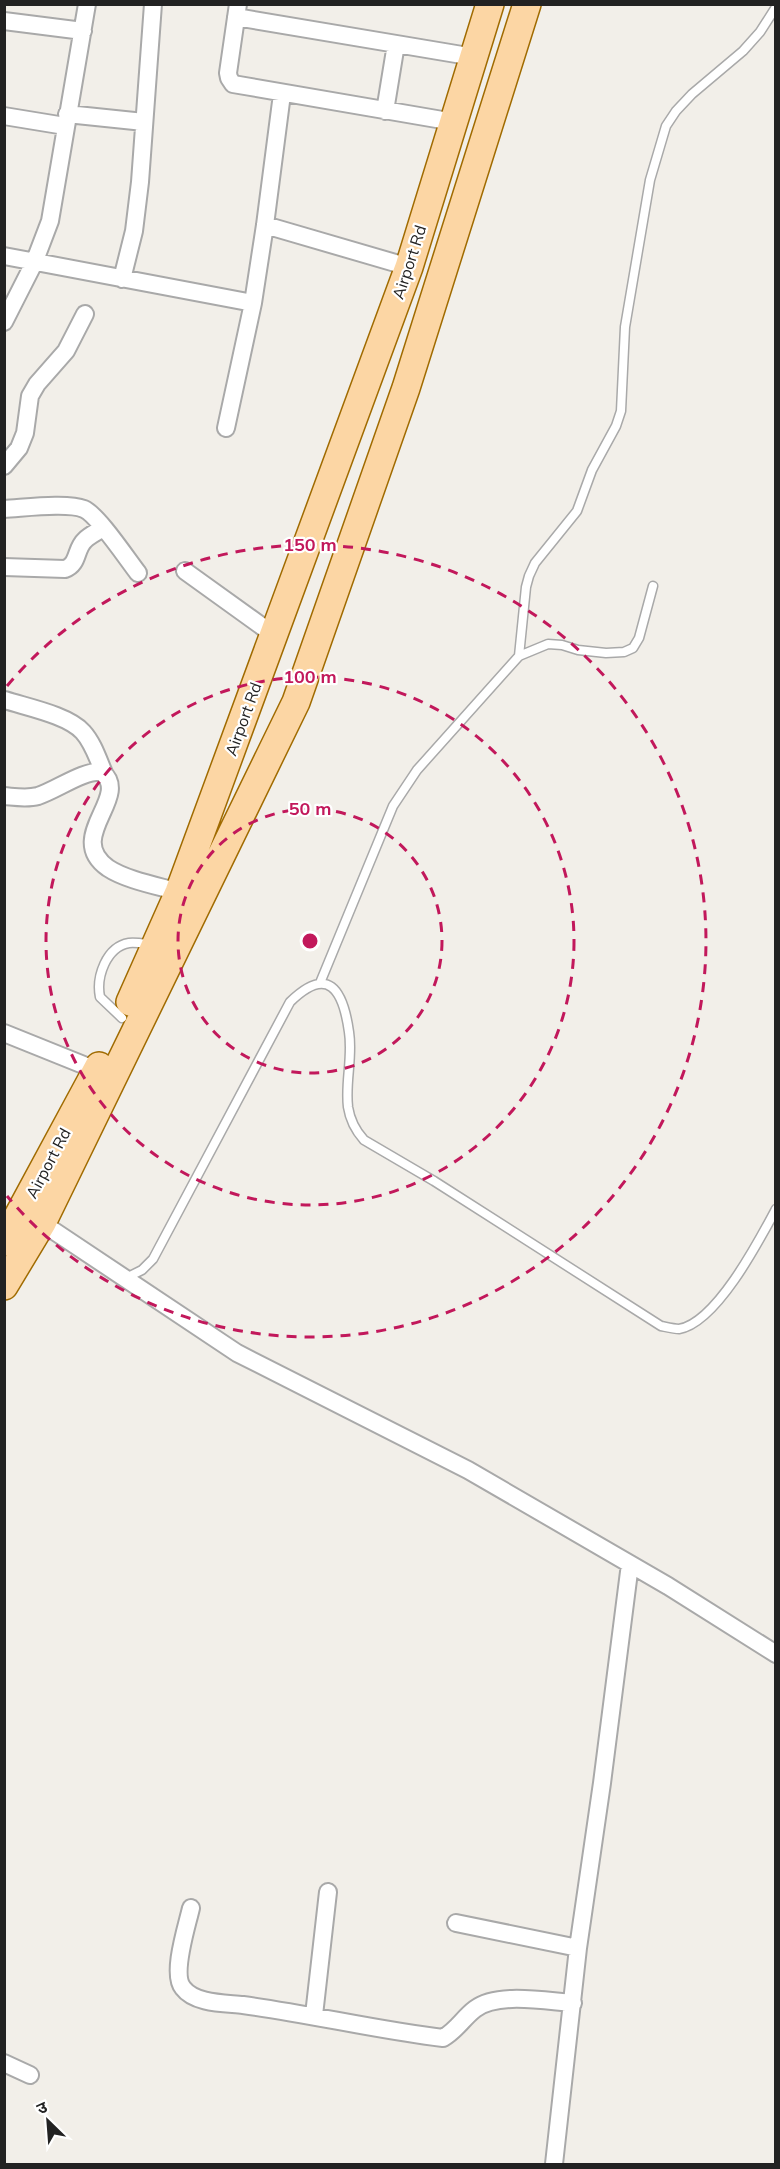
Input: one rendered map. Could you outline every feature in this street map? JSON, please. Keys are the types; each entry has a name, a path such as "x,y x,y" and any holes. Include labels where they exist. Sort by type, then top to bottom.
{"main road":[{"name":"Airport Rd","path":"4,1242 22,1216 122,1018 179,892 409,267 490,4"},
{"path":"4,1286 22,1216 296,702 406,388 527,4"}],"street":[{"path":"4,322 34,263 50,221 87,4"},
{"path":"122,279 134,231 153,4"},
{"path":"454,122 240,87 230,82 228,73 237,11 396,44 474,57"},
{"path":"4,21 83,31"},
{"path":"385,111 396,44"},
{"path":"226,428 253,303 282,94"},
{"path":"4,116 144,122"},
{"path":"265,225 409,267"},
{"path":"4,256 253,303"},
{"path":"4,466 19,448 25,433 30,396 37,384 66,351 85,314"},
{"path":"4,509 77,507 89,512 138,573"},
{"path":"4,567 64,569 70,567 74,564 85,540 103,528"},
{"path":"185,571 274,635"},
{"path":"5,700 77,726 89,740 111,789 93,835 95,854 109,869 120,874 179,892"},
{"path":"4,796 32,797 94,771 104,774"},
{"path":"4,1033 96,1070"},
{"path":"22,1216 126,1278 237,1353 468,1470 668,1586 776,1654"},
{"path":"554,2164 578,1948 630,1564"},
{"path":"314,2015 328,1892"},
{"path":"190,1908 178,1977 182,1988 191,1996 206,2000 314,2015 443,2038 454,2032 474,2010 496,1999 573,2003"},
{"path":"456,1923 578,1948"},
{"path":"4,2063 30,2075"}],"lane":[{"path":"519,656 526,587 535,563 577,511 592,470 616,426 621,411 625,327 650,180 666,126 692,94 743,51 760,32 776,8"},
{"path":"320,983 393,806 417,770 519,656 548,644 578,650 624,652 633,648 639,638 653,586"},
{"path":"122,1018 100,996 99,983 105,963 114,950 122,945 130,943 155,945"},
{"path":"126,1278 142,1270 153,1259 290,1002 299,993 320,983 329,984 335,989 343,1008 349,1032 349,1109 356,1131 364,1140 434,1181 661,1326 679,1329 700,1319 717,1304 776,1209"}]}
